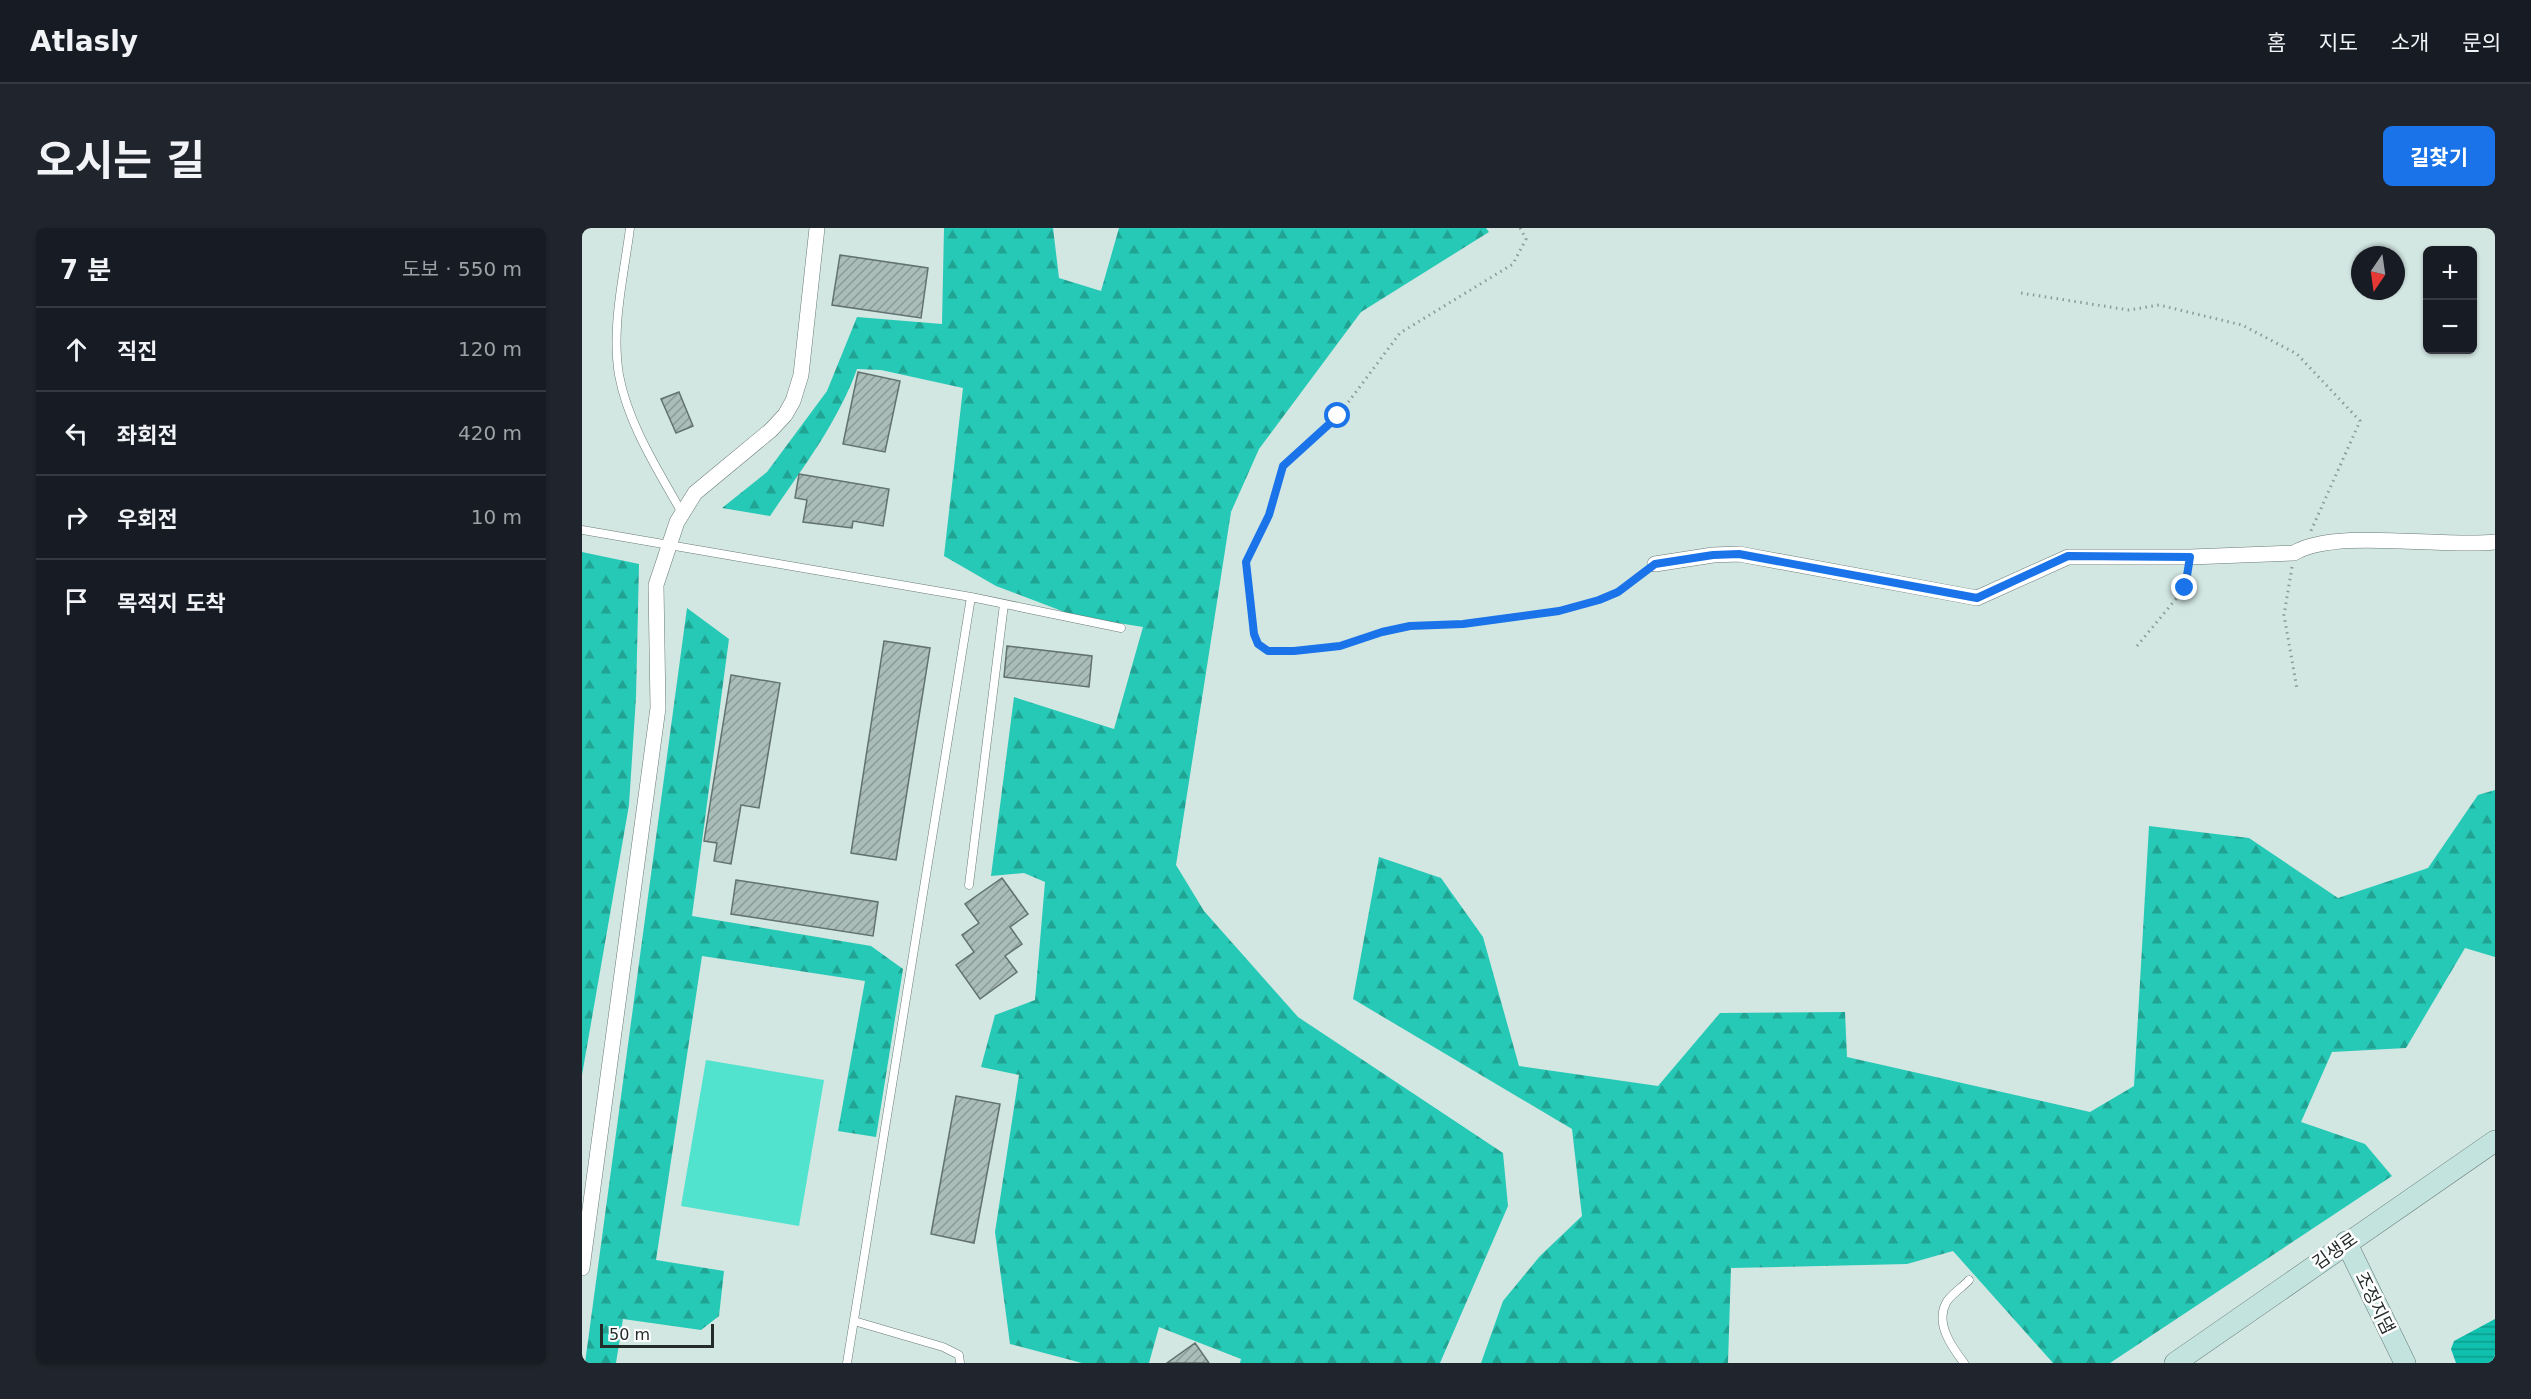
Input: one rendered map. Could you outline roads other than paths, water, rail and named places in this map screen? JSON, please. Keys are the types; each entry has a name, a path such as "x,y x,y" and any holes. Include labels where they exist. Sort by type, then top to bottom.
{"street":[{"path":"582,1268 658,708 656,585 668,544 682,513 695,494 771,430 785,415 792,401 801,375 817,228"},
{"path":"1655,564 1713,555 1739,554 1977,598 2068,556 2190,557 2298,550 2333,542 2495,542"},
{"name":"김생로","path":"2175,1363 2346,1242 2495,1141"},
{"name":"조정지댐","path":"2346,1242 2405,1363"}],"lane":[{"path":"630,228 617,330 619,375 629,410 652,460 682,513"},
{"path":"582,530 971,597 1121,628"},
{"path":"847,1363 971,597"},
{"path":"969,885 1004,604"},
{"path":"1964,1363 1949,1342 1943,1319 1946,1302 1969,1280"},
{"path":"854,1321 943,1347 959,1355 960,1363"}]}
